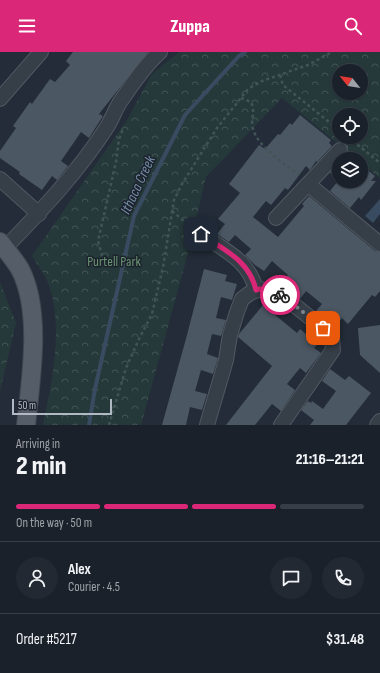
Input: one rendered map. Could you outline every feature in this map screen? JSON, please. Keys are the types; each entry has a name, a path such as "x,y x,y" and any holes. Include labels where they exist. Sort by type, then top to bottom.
{"main road":[{"path":"2,245 20,269 29,293 34,333 26,425"}],"street":[{"path":"0,99 41,52"},
{"path":"2,245 39,214 76,170 108,126 120,103 152,59 160,52"},
{"path":"276,218 340,150"},
{"path":"0,179 39,214"},
{"path":"308,183 380,244"},
{"path":"201,234 240,260 249,271 254,281 256,290"},
{"path":"207,425 226,360 230,335 242,299 250,293 260,289 283,296 323,328 332,338 334,350 281,425"},
{"path":"377,425 380,421"}],"path":[{"path":"109,425 126,368 152,314 163,268 174,200 182,184 217,128 248,89 262,81 308,64 332,52"},
{"path":"280,75 283,85 332,124"},
{"path":"241,98 251,102 254,107 253,129 259,140 274,155 308,183"},
{"path":"116,266 103,259 98,241 116,162 119,139 124,124"},
{"path":"357,144 380,163"},
{"path":"172,211 201,234"}],"green space":[{"name":"Purtell Park","path":"179,52 380,52 380,178 368,169 368,152 348,152 339,144 368,144 368,108 332,108 332,139 282,98 206,177 185,264 141,425 43,425 53,370 56,330 55,311 45,276 32,256 127,120 152,74"},
{"path":"0,282 16,323 0,391"}],"water":[{"path":"380,199 380,214 373,223 365,216"}],"building":[{"path":"73,52 148,52 99,114 103,116 89,138 81,132 61,161 68,166 57,180 52,176 42,190 19,174 20,172 0,158 0,151 16,128 13,126 30,102 32,104 50,79 55,82 70,65 66,61"},
{"path":"300,115 331,140 329,143 332,146 317,162 316,161 310,170 306,166 288,190 285,188 271,205 266,201 253,217 278,237 304,206 302,204 309,196 375,251 380,252 380,291 375,297 372,295 348,324 342,318 334,328 316,311 322,304 306,291 300,299 280,284 288,275 272,261 264,271 255,265 245,255 251,249 235,235 229,242 217,234 225,224 218,219 240,193 229,184 259,145 265,149 278,134 280,135 290,123 292,125"},
{"path":"368,170 375,176 371,181 376,181 361,200 359,197 350,208 330,191 332,188 368,188"},
{"path":"204,269 227,275 225,281 237,284 232,300 221,297 216,318 226,320 221,336 212,334 207,354 218,358 213,374 201,370 195,391 207,394 202,410 190,407 186,425 162,425 187,335"},
{"path":"263,305 297,333 300,329 318,344 314,348 321,353 306,373 300,368 287,384 295,390 281,411 272,404 255,425 226,425 272,366 238,337"},
{"path":"380,325 380,373 360,355 358,328"},
{"path":"330,369 345,380 349,376 371,393 346,425 310,425 314,420 301,410 308,401 311,403 312,401 323,409 336,391 322,381"}],"waterway":[{"name":"Ithaca Creek","path":"89,425 95,389 134,216 185,115 239,56 245,52"}],"way so far":[{"path":"280,295 323,328"}],"route":[{"path":"201,234 240,260 249,271 254,281 256,290 260,289 280,295"}]}
